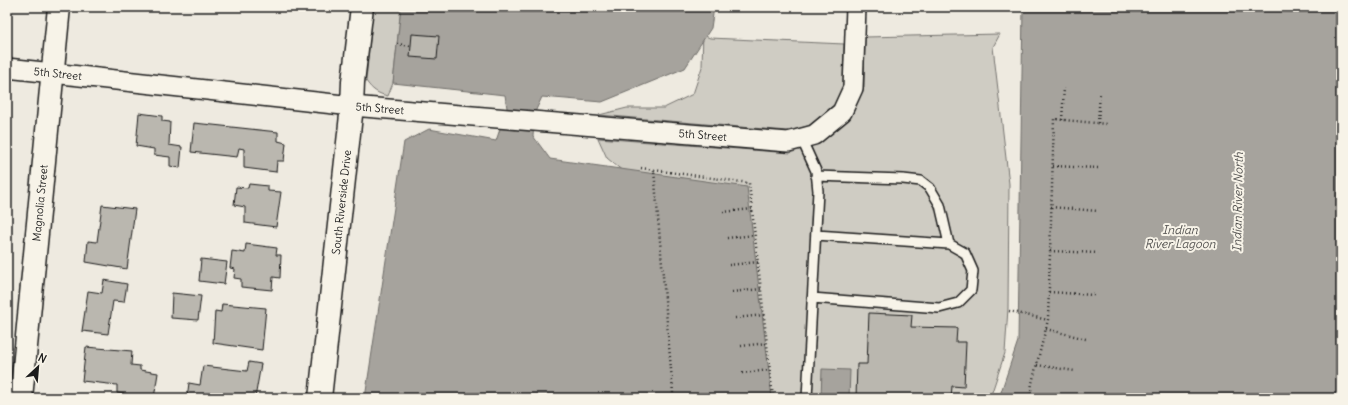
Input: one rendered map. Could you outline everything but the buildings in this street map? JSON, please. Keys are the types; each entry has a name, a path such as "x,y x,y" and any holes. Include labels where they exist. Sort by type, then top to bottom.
{"street":[{"name":"Magnolia Street","path":"22,398 59,7"},
{"name":"South Riverside Drive","path":"320,398 362,7"},
{"name":"5th Street","path":"7,68 352,106 788,142 814,135 842,112 854,88 856,7"}],"lane":[{"path":"801,138 816,171 818,191 806,398"},
{"path":"816,176 921,181 930,188 940,205 949,244"},
{"path":"812,298 939,308 958,303 971,290 973,271 965,253 949,244 816,235"}],"path":[{"path":"397,44 411,46"},
{"path":"1062,120 1064,88"},
{"path":"1098,123 1100,92"},
{"path":"1030,398 1032,382 1048,320 1054,119 1106,124"},
{"path":"1052,166 1098,168"},
{"path":"641,168 749,183 773,397 752,398"},
{"path":"654,170 672,393"},
{"path":"1051,207 1098,211"},
{"path":"723,212 752,209"},
{"path":"727,238 755,235"},
{"path":"1050,251 1098,253"},
{"path":"729,265 758,262"},
{"path":"732,292 761,289"},
{"path":"1049,292 1094,295"},
{"path":"1009,311 1048,320"},
{"path":"735,318 764,315"},
{"path":"1046,329 1086,339"},
{"path":"741,346 767,342"},
{"path":"1037,365 1075,371"},
{"path":"742,373 770,370"}],"shaded area":[{"path":"373,7 401,7 393,83 388,96 376,91 366,81"},
{"path":"703,31 705,36 710,38 844,44 843,86 834,105 810,125 788,131 599,115 627,108 664,108 693,94 702,67"},
{"path":"1000,34 993,47 1009,184 1008,308 1005,353 990,398 767,398 636,182 607,158 598,138 790,153 819,143 851,117 864,87 865,37"}],"water":[{"path":"401,7 714,7 711,28 685,68 602,102 542,97 535,112 533,136 550,159 747,187 772,398 365,398 404,142 429,129 496,141 507,108 505,95 393,83"},
{"name":"Indian River Lagoon","path":"1023,7 1341,7 1341,398 999,398 1018,341"},
{"path":"822,369 850,370 849,398 821,398"}],"water label":[{"name":"Indian River North","path":"1238,202"}]}
